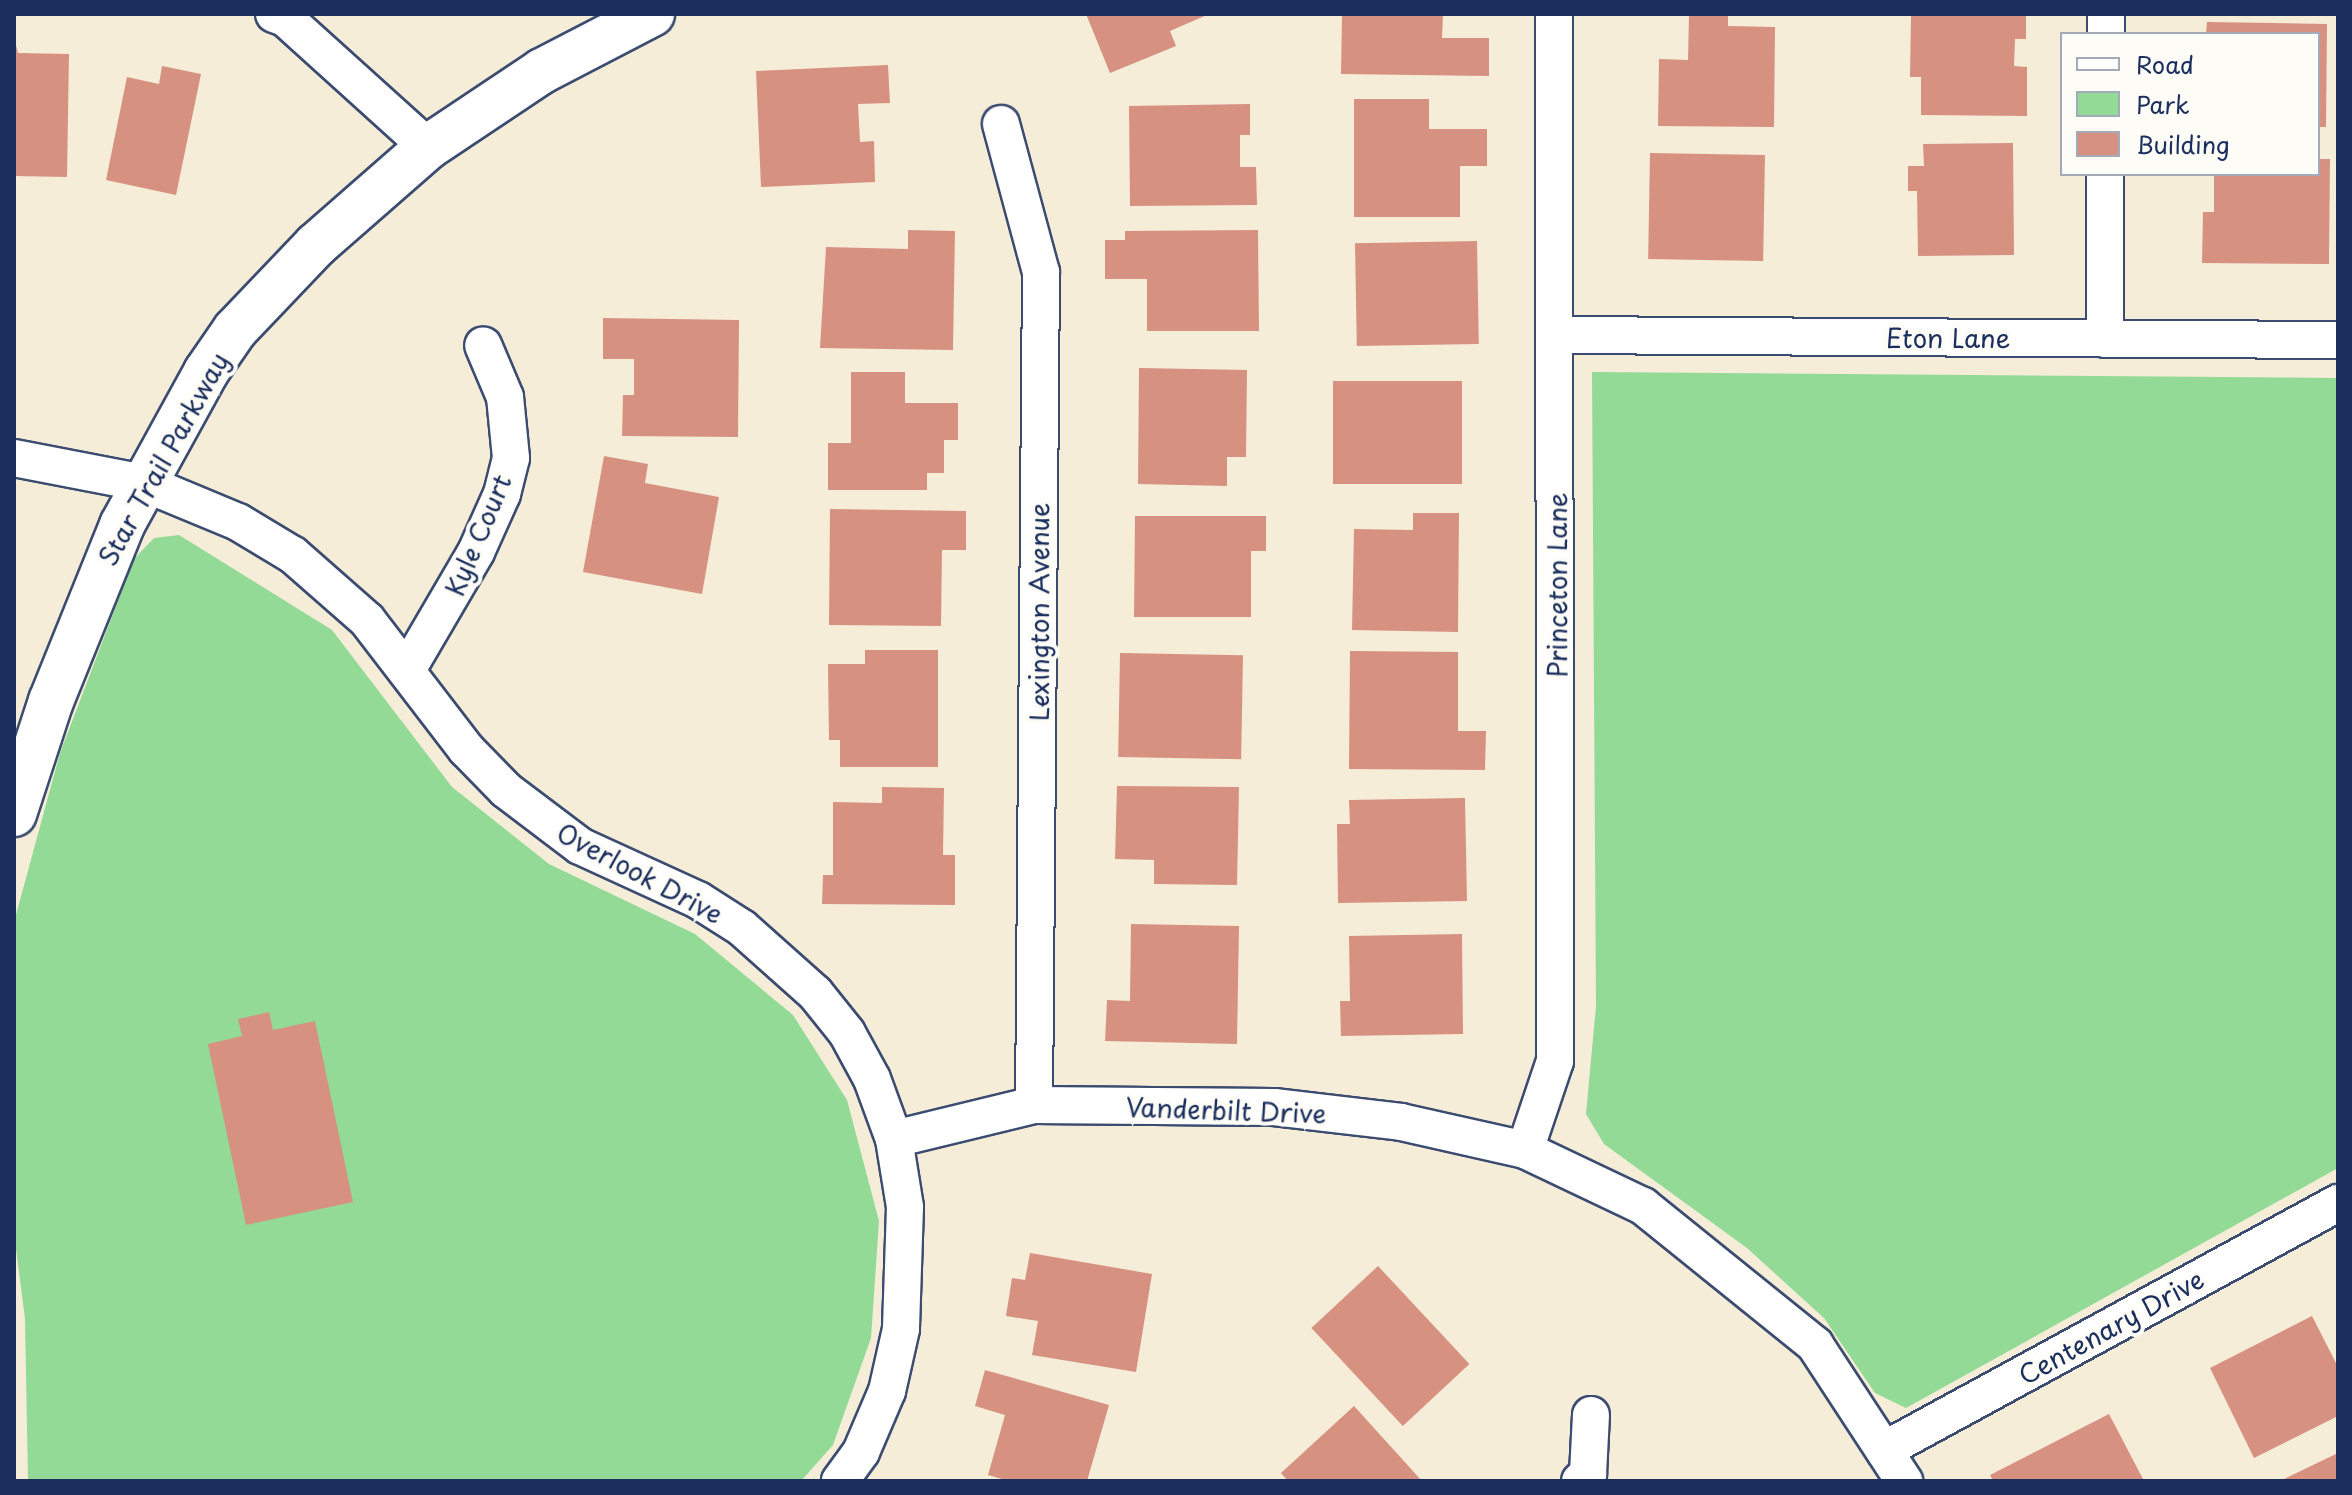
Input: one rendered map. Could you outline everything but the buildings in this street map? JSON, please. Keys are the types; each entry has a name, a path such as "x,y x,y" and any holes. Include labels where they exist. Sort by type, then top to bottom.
{"street":[{"name":"Star Trail Parkway","path":"14,814 71,647 144,483 235,330 316,245 428,147 542,71 652,14"},
{"name":"Princeton Lane","path":"1525,1150 1555,1061 1558,335 1554,14"},
{"path":"283,15 428,147"},
{"name":"Lexington Avenue","path":"1001,124 1041,272 1034,1105"},
{"path":"2105,176 2105,339"},
{"name":"Eton Lane","path":"1558,335 2338,340"},
{"name":"Kyle Court","path":"407,670 476,552 502,494 511,458 505,397 483,345"},
{"name":"Overlook Drive","path":"14,458 144,483 238,522 293,555 367,620 466,749 548,823 580,846 698,900 781,960 847,1033 872,1079 894,1139 905,1207 901,1329 887,1391 861,1452 840,1481"},
{"name":"Vanderbilt Drive","path":"894,1139 1034,1105 1274,1107 1401,1122 1525,1150 1643,1206 1815,1345 1904,1481"},
{"name":"Centenary Drive","path":"1884,1450 2338,1203"},
{"path":"1580,1481 1588,1474 1591,1415"}],"green space":[{"path":"1592,372 2338,378 2338,1168 1906,1408 1875,1393 1824,1318 1747,1248 1604,1144 1586,1114 1596,1006"},
{"path":"179,535 332,630 452,787 549,864 695,934 793,1015 847,1100 879,1221 871,1338 833,1445 801,1481 28,1481 25,1319 14,1233 14,922 60,753 134,559 154,538"}]}
